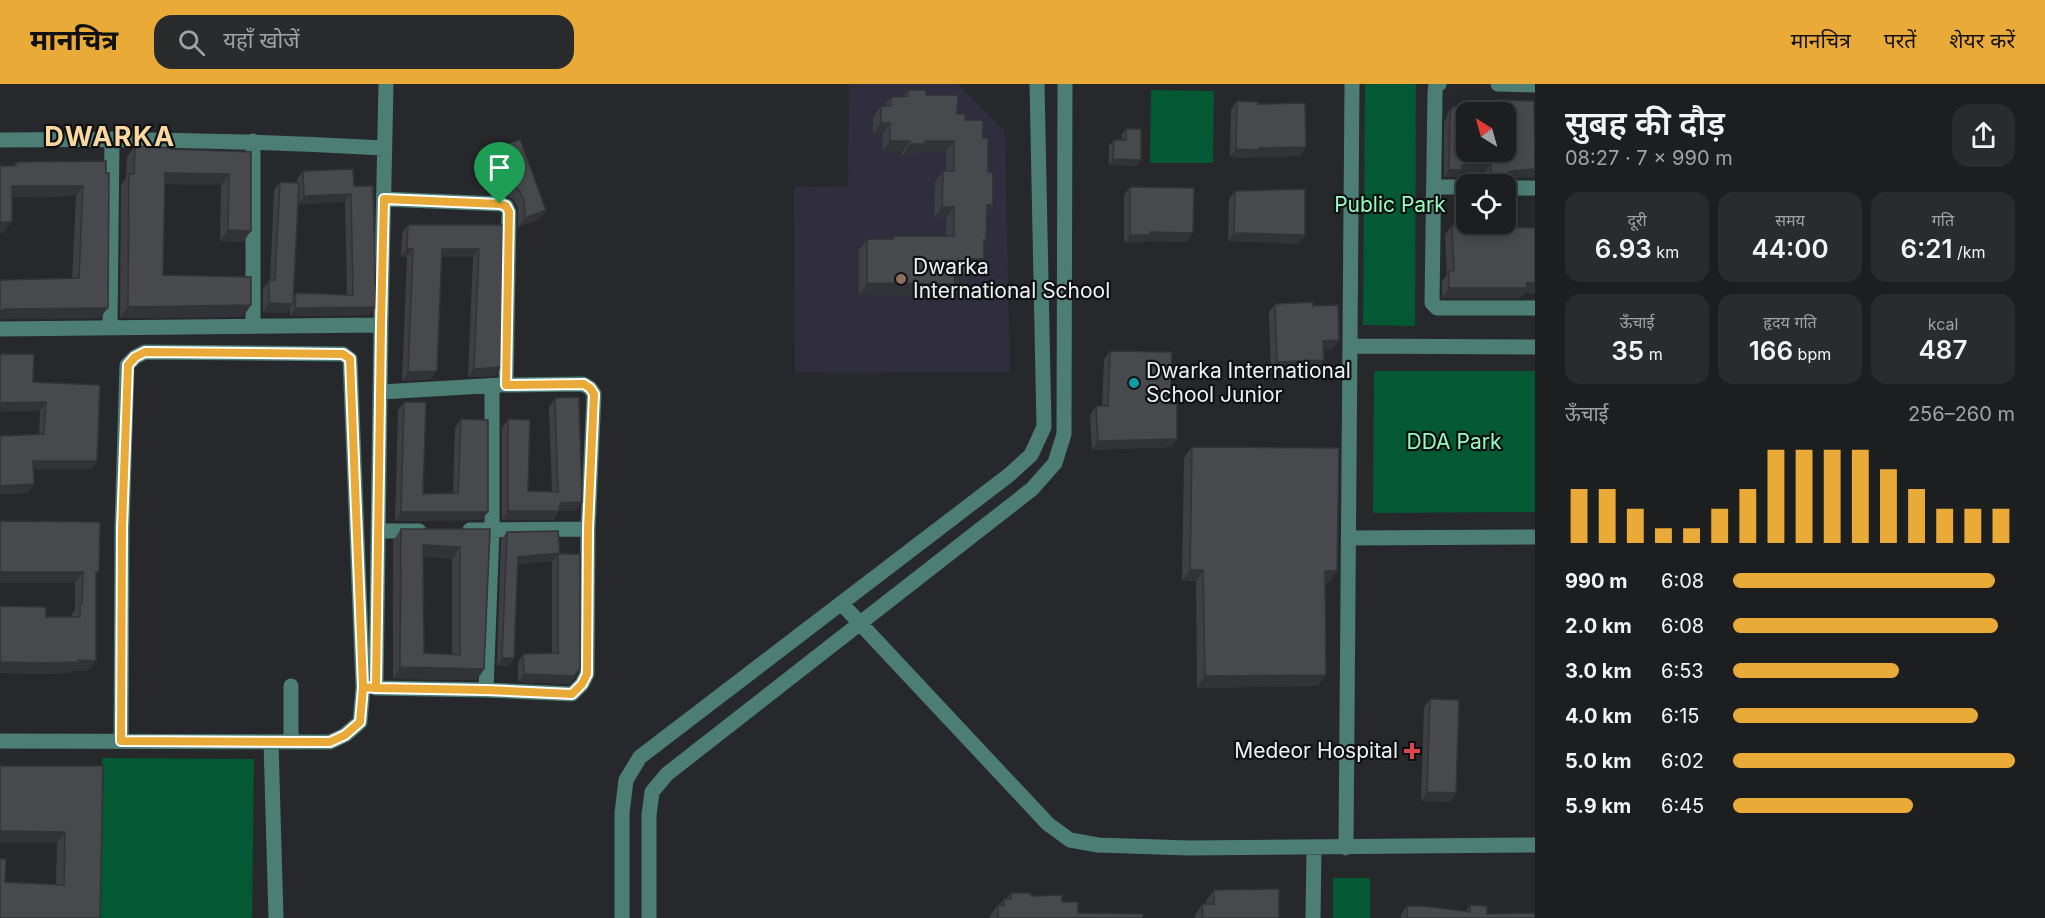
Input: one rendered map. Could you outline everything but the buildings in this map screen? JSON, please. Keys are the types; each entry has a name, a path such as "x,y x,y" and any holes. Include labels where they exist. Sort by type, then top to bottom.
{"street":[{"path":"0,741 330,742 345,735 360,722 369,688 378,531 386,84"},
{"path":"622,918 621,813 626,780 640,757 1009,475 1031,455 1044,427 1037,84"},
{"path":"649,918 649,815 652,792 667,774 1032,489 1055,463 1064,434 1065,84"},
{"path":"1346,848 1352,84"},
{"path":"1439,84 1436,85 1435,92 1432,303 1437,308 1535,308"},
{"path":"1498,84 1535,85"},
{"path":"110,327 112,139"},
{"path":"0,140 253,141 384,148"},
{"path":"253,141 253,326"},
{"path":"1434,187 1456,187"},
{"path":"1516,188 1535,188"},
{"path":"384,199 500,204 506,206 509,212 486,690"},
{"path":"0,328 381,325"},
{"path":"1350,346 1535,347"},
{"path":"121,741 122,528 128,365 135,357 145,352 343,354 350,359 369,688"},
{"path":"369,688 572,694 582,684 587,674 588,529 594,394 590,388 584,384 381,392"},
{"path":"458,530 588,529"},
{"path":"378,531 435,531"},
{"path":"1348,538 1535,537"},
{"path":"841,603 1048,824 1070,840 1098,845 1189,848 1535,845"},
{"path":"291,686 291,742"},
{"path":"271,742 276,918"},
{"path":"1313,918 1314,848"}],"shaded area":[{"name":"Dwarka International School","path":"849,84 958,84 1005,131 1010,372 795,373 794,187 848,186"}],"green space":[{"name":"Public Park","path":"1365,84 1416,84 1415,326 1363,325"},
{"path":"1151,90 1214,91 1213,163 1150,163"},
{"name":"DDA Park","path":"1374,371 1535,371 1535,512 1373,513"},
{"path":"102,758 254,759 252,918 100,918"},
{"path":"1333,878 1370,878 1370,918 1333,918"}],"place":[{"name":"Dwarka International School","path":"901,279"},
{"name":"Dwarka International School Junior","path":"1134,383"},
{"name":"Medeor Hospital","path":"1412,751"}],"district":[{"name":"DWARKA","path":"110,137"}],"route":[{"path":"500,204 384,199 376,688 363,687 360,722 345,735 330,742 121,741 122,528 128,365 135,357 145,352 343,354 350,359 363,687 368,688 486,690 572,694 582,684 587,674 588,529 594,394 584,384 506,385 509,212 506,206 500,204"}]}
